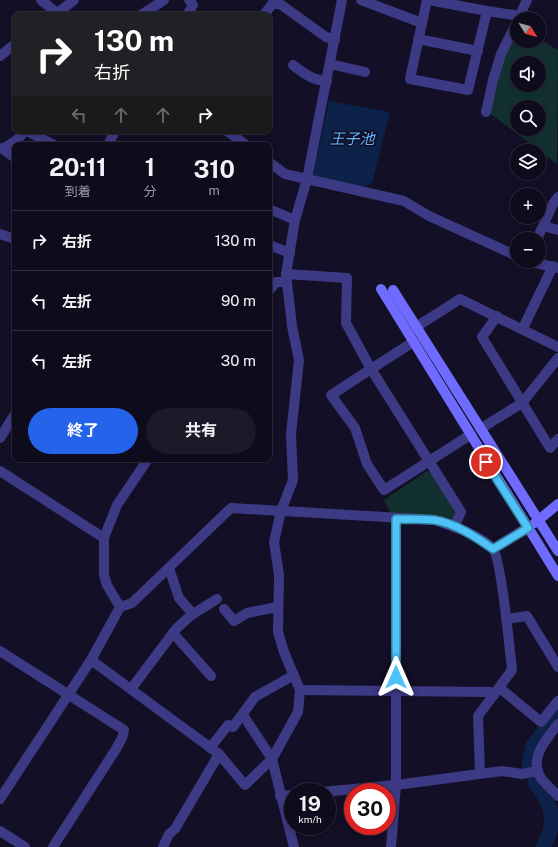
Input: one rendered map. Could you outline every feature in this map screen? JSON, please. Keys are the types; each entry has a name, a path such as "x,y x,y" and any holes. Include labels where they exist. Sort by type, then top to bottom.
{"street":[{"path":"41,0 54,12"},
{"path":"59,12 74,0"},
{"path":"145,12 164,0"},
{"path":"189,0 193,5 189,12"},
{"path":"91,660 214,751 245,785 272,759 298,712 300,690 278,632 277,607 279,575 274,542 281,511 293,480 291,434 299,360 286,278 295,220 307,179 342,0"},
{"path":"361,0 422,23"},
{"path":"487,11 468,90 410,79 428,0 487,11 510,17"},
{"path":"521,12 527,0"},
{"path":"266,12 272,4 280,4 326,37 335,40"},
{"path":"486,112 493,80 501,54 510,35"},
{"path":"418,39 478,51"},
{"path":"0,56 12,46"},
{"path":"330,64 365,72"},
{"path":"293,65 302,72 320,81 327,81"},
{"path":"14,142 23,134"},
{"path":"32,134 48,142"},
{"path":"231,134 242,142"},
{"path":"12,143 2,149 12,156"},
{"path":"272,164 285,174 404,201 429,216 510,253"},
{"path":"540,232 543,226 553,214 558,197"},
{"path":"272,210 295,220"},
{"path":"543,226 558,230"},
{"path":"0,234 12,238"},
{"path":"272,246 290,253"},
{"path":"523,328 555,267"},
{"path":"272,287 276,282 286,278 347,278 346,322 371,369 461,512 454,527"},
{"path":"381,289 558,576"},
{"path":"393,290 558,551"},
{"path":"416,326 460,299 523,328 558,347"},
{"path":"497,316 482,337 550,448 558,439"},
{"path":"413,342 331,394 355,428 367,464 384,490 470,435"},
{"path":"480,429 522,403 558,358"},
{"path":"0,438 12,419"},
{"path":"120,607 107,585 104,575 104,538 117,505 146,462"},
{"path":"0,471 104,538"},
{"path":"493,549 528,528 558,504"},
{"path":"0,799 91,660 120,607 132,603 231,508 396,519 435,520 454,527 478,539 493,549 500,571 512,670 478,716 480,773"},
{"path":"396,519 396,785 480,773 502,771 522,774 538,771"},
{"path":"169,568 179,598 193,614"},
{"path":"130,689 173,633 193,614 217,599"},
{"path":"224,609 234,621 247,613 277,607"},
{"path":"506,619 527,616 558,667"},
{"path":"173,633 211,676"},
{"path":"0,651 124,730 122,738 116,749 53,847"},
{"path":"163,847 170,834 175,830 228,726 233,727 255,697 294,675"},
{"path":"300,690 397,692 497,691 541,722 558,701"},
{"path":"243,715 272,759 280,796 294,847"},
{"path":"558,724 541,747 537,759 538,771 541,778 558,796"},
{"path":"280,796 284,796"},
{"path":"0,831 25,847"},
{"path":"391,847 392,835"}],"green space":[{"path":"546,43 558,50 557,164 546,156 546,144 530,144 520,136 546,136 546,100 510,100 510,129 488,112 504,56 510,45 510,48 546,48"},
{"path":"427,471 431,473 455,510 456,515 453,519 438,515 391,514 384,500"}],"water":[{"name":"王子池","path":"329,101 390,112 372,183 362,188 313,175"}],"waterway":[{"path":"529,765 533,746 558,712"},
{"path":"535,783 546,798 552,821 548,838 543,847"}],"route":[{"path":"396,677 396,519 435,520 454,527 478,539 493,549 528,528 486,462"}]}
